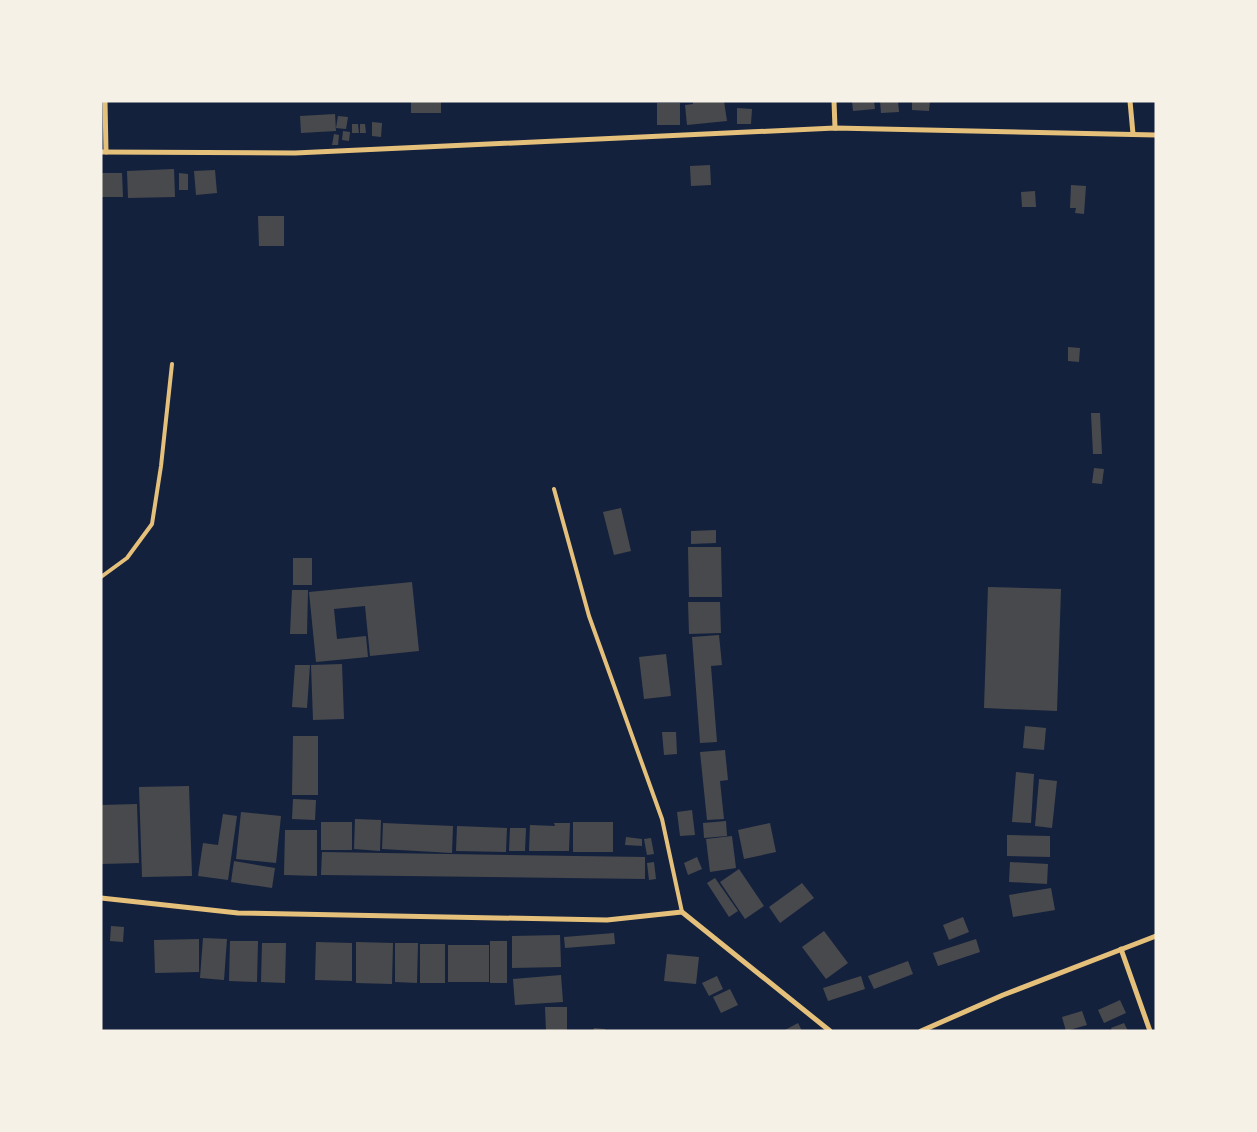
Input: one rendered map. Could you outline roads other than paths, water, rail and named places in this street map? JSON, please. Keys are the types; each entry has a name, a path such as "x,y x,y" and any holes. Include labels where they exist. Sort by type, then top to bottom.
{"street":[{"path":"105,101 104,152 295,153 835,128 1156,135"},
{"path":"834,101 835,128"},
{"path":"1130,101 1133,134"},
{"path":"101,898 238,913 607,920 682,912 830,1031"},
{"path":"921,1031 1003,995 1156,936"},
{"path":"1121,949 1150,1031"}],"lane":[{"path":"101,577 127,558 152,524 161,466 172,364"},
{"path":"554,490 589,616 662,819 682,912"}]}
